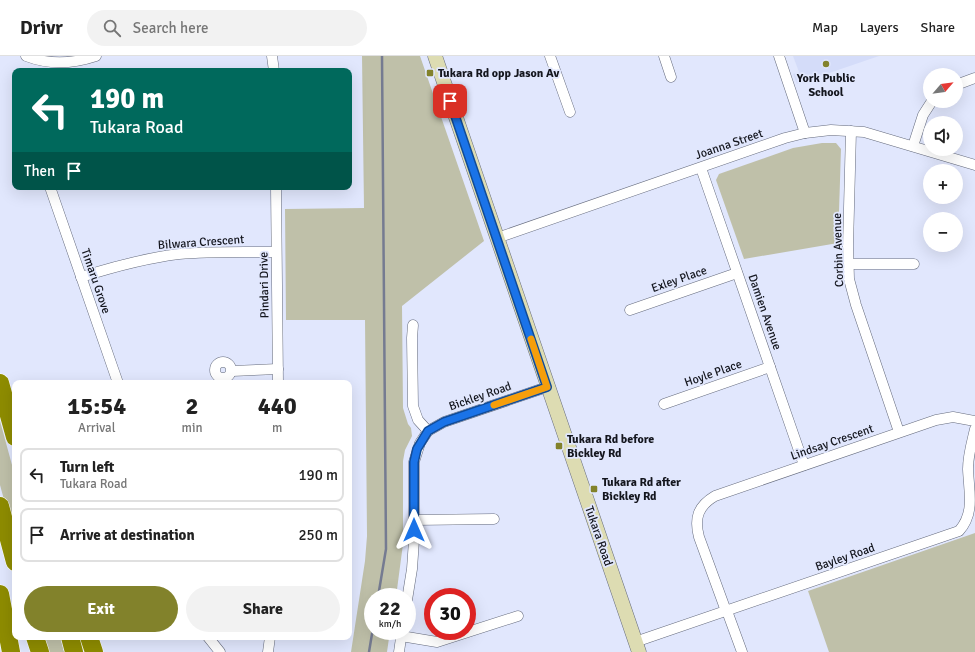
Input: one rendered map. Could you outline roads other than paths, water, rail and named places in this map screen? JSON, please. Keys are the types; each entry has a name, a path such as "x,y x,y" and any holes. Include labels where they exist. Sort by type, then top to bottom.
{"highway":[{"path":"0,383 11,413"},
{"path":"0,506 12,551"},
{"path":"0,594 10,652"},
{"path":"37,640 40,652"},
{"path":"71,640 74,652"},
{"path":"90,640 94,652"}],"street":[{"path":"26,56 40,66 72,62 96,56"},
{"path":"272,56 274,68"},
{"name":"Tukara Road","path":"435,56 637,647"},
{"path":"550,56 570,112"},
{"path":"664,56 671,77"},
{"path":"779,56 805,133"},
{"path":"963,82 975,78"},
{"path":"913,146 923,115 928,108"},
{"name":"Joanna Street","path":"497,238 785,138 805,133 831,130 874,134 975,164"},
{"name":"Corbin Avenue","path":"851,131 848,264 849,279 856,305 900,432"},
{"name":"Damien Avenue","path":"701,168 804,465"},
{"name":"Timaru Grove","path":"51,190 117,380"},
{"name":"Pindari Drive","path":"276,190 278,380"},
{"name":"Bilwara Crescent","path":"81,277 113,267 168,256 209,253 276,252"},
{"path":"848,264 914,264"},
{"name":"Exley Place","path":"630,310 737,273"},
{"path":"409,588 413,555 415,520 414,462 417,449 428,431 418,420 413,406 412,338 414,325"},
{"name":"Hoyle Place","path":"664,404 770,367"},
{"path":"232,371 278,370"},
{"name":"Bickley Road","path":"428,431 444,422 547,387"},
{"name":"Lindsay Crescent","path":"742,652 698,532 697,521 699,503 804,465 946,417 957,417 975,422"},
{"name":"Bayley Road","path":"637,647 726,611 933,540 963,528 970,520 975,505 968,469 968,459 975,429"},
{"path":"415,520 494,519"},
{"path":"416,637 437,642 518,616"},
{"path":"210,640 220,652"},
{"path":"268,652 270,640"},
{"path":"399,652 401,640"}],"waterway":[{"path":"380,588 386,549 382,56"},
{"path":"369,652 371,640"}],"place":[{"name":"York Public School","path":"826,64"},
{"name":"Tukara Rd opp Jason Av","path":"430,73"},
{"name":"Tukara Rd before Bickley Rd","path":"559,446"},
{"name":"Tukara Rd after Bickley Rd","path":"594,489"}]}
